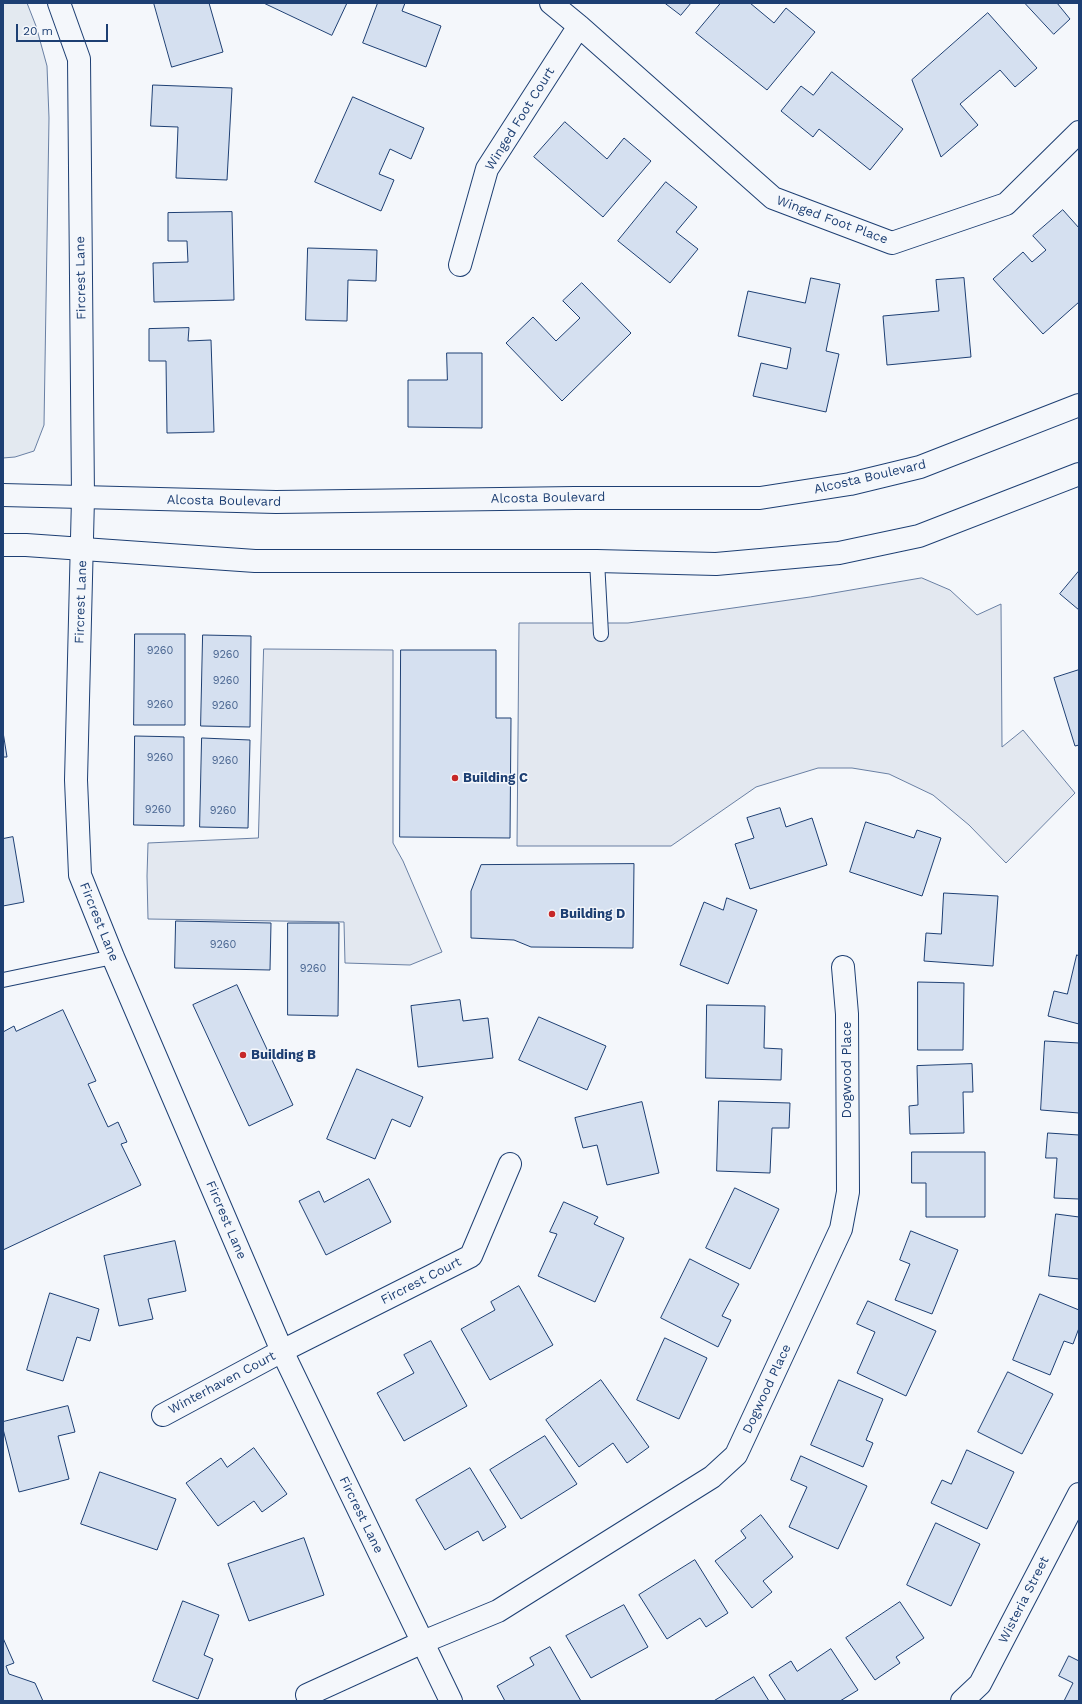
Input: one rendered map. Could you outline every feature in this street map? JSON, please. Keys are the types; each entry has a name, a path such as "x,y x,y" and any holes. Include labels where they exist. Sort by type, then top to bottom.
{"street":[{"name":"Fircrest Lane","path":"59,3 79,59 83,498 76,780 80,875 113,957 282,1352 451,1701"},
{"name":"Winged Foot Place","path":"550,3 579,26 773,198 892,243 1006,204 1079,132"},
{"name":"Winged Foot Court","path":"460,265 486,168 579,26"},
{"name":"Alcosta Boulevard","path":"3,495 276,502 575,498 760,498 850,484 920,467 1079,405"},
{"path":"3,546 20,545 255,562 597,561 716,564 839,554 919,536 1079,474"},
{"name":"Dogwood Place","path":"307,1695 423,1642 498,1611 712,1477 736,1455 842,1229 848,1192 847,1014 843,967"},
{"name":"Fircrest Court","path":"282,1352 471,1256 510,1164"},
{"name":"Winterhaven Court","path":"163,1415 282,1352"},
{"name":"Wisteria Street","path":"962,1701 980,1684 1079,1495"}],"lane":[{"path":"597,561 600,634"},
{"path":"3,980 113,957"}],"shaded area":[{"path":"3,3 27,3 36,26 47,66 49,118 44,425 34,451 15,457 3,458"},
{"path":"922,578 950,590 977,615 1001,604 1002,747 1023,730 1075,793 1006,863 969,825 933,795 889,774 852,768 818,768 756,787 671,846 517,846 519,623 628,623 810,597"},
{"path":"264,649 393,650 393,843 403,861 442,952 410,965 345,963 344,922 148,919 148,843 258,838"}],"building":[{"path":"154,3 209,3 223,52 172,67"},
{"path":"264,3 347,3 332,35"},
{"path":"378,3 405,3 402,11 441,26 426,67 363,43"},
{"path":"665,3 691,3 681,15"},
{"path":"721,3 750,3 774,23 786,8 815,32 767,90 696,33"},
{"path":"1025,3 1057,3 1070,19 1054,34"},
{"path":"988,13 1037,68 1015,87 1000,70 960,104 978,125 941,157 912,80"},
{"path":"832,72 903,129 870,170 819,129 813,137 781,111 801,86 813,95"},
{"path":"153,85 232,88 227,180 176,178 178,127 151,126"},
{"path":"353,97 424,128 411,159 390,149 379,174 394,180 381,211 315,182"},
{"path":"565,122 607,159 624,138 651,161 603,217 534,157"},
{"path":"666,182 697,207 676,232 698,249 670,283 618,241"},
{"path":"1063,210 1079,228 1079,302 1043,334 993,279 1023,252 1032,262 1046,250 1033,236"},
{"path":"232,212 234,300 154,302 153,263 188,262 187,241 168,241 168,213"},
{"path":"308,248 377,250 376,281 348,280 347,321 306,320"},
{"path":"811,278 840,284 826,351 839,354 826,412 753,396 761,363 787,369 791,348 738,336 748,291 805,303"},
{"path":"964,278 971,357 887,365 883,316 939,311 936,280"},
{"path":"582,283 631,333 562,401 506,343 533,317 556,341 580,318 563,301"},
{"path":"189,328 188,341 211,340 214,432 167,433 166,361 149,361 149,329"},
{"path":"447,353 482,353 482,428 408,427 408,380 447,380"},
{"path":"1079,571 1079,610 1060,594"},
{"path":"135,634 185,634 185,725 134,725"},
{"path":"203,635 251,636 250,727 201,726"},
{"name":"Building C","path":"401,650 496,650 496,718 511,718 510,838 400,837"},
{"path":"1079,670 1079,745 1075,746 1054,678"},
{"path":"3,732 7,757 3,757"},
{"path":"135,736 184,737 184,826 134,825"},
{"path":"202,738 250,740 248,828 200,827"},
{"path":"780,808 786,827 812,818 827,865 750,889 735,844 754,838 747,818"},
{"path":"866,822 914,838 917,830 941,838 922,896 850,872"},
{"path":"13,837 24,902 3,906 3,839"},
{"name":"Building D","path":"634,864 633,948 531,947 514,940 471,938 471,891 481,865"},
{"path":"944,893 998,896 993,966 924,961 926,933 941,934"},
{"path":"727,898 757,910 728,984 680,965 704,902 723,910"},
{"path":"176,921 271,923 270,970 175,968"},
{"name":"Building B","path":"288,923 339,923 338,1016 288,1015"},
{"path":"1077,955 1079,956 1079,1024 1048,1016 1054,991 1067,994"},
{"path":"918,982 964,983 963,1050 918,1050"},
{"name":"Building B","path":"237,985 293,1105 249,1126 193,1005"},
{"path":"460,1000 463,1021 488,1018 493,1058 418,1067 411,1006"},
{"path":"707,1005 765,1006 764,1048 782,1049 781,1080 706,1078"},
{"path":"63,1010 96,1081 88,1084 108,1127 118,1122 127,1142 121,1144 141,1185 3,1250 3,1032 14,1026 16,1031"},
{"path":"539,1017 606,1046 587,1090 519,1060"},
{"path":"1045,1041 1079,1043 1079,1113 1041,1110"},
{"path":"972,1064 973,1092 963,1092 964,1133 910,1134 909,1106 918,1105 917,1066"},
{"path":"357,1069 423,1097 410,1127 392,1119 375,1159 327,1139"},
{"path":"719,1101 790,1103 789,1128 772,1128 770,1173 717,1171"},
{"path":"642,1102 659,1173 607,1185 597,1145 583,1148 575,1118"},
{"path":"1048,1133 1079,1135 1079,1199 1054,1198 1057,1158 1046,1158"},
{"path":"912,1152 985,1152 985,1217 926,1217 926,1183 912,1183"},
{"path":"369,1179 391,1222 326,1255 299,1201 319,1191 324,1202"},
{"path":"735,1188 779,1209 750,1269 706,1248"},
{"path":"564,1202 598,1217 594,1224 624,1238 595,1302 538,1276 557,1234 550,1232"},
{"path":"1056,1214 1079,1217 1079,1279 1049,1276"},
{"path":"911,1231 958,1250 932,1314 895,1300 910,1264 900,1260"},
{"path":"175,1241 186,1291 148,1299 153,1319 119,1326 104,1256"},
{"path":"690,1259 739,1284 722,1316 731,1320 718,1347 661,1318"},
{"path":"519,1286 553,1345 490,1380 461,1329 495,1310 491,1302"},
{"path":"50,1293 99,1309 90,1341 77,1337 63,1381 27,1370"},
{"path":"1040,1294 1079,1310 1079,1328 1073,1344 1064,1341 1050,1375 1013,1360"},
{"path":"868,1301 936,1331 906,1396 857,1373 875,1332 857,1324"},
{"path":"665,1338 707,1358 679,1419 637,1400"},
{"path":"431,1341 467,1406 404,1441 377,1393 414,1373 404,1355"},
{"path":"1008,1372 1053,1394 1022,1454 978,1432"},
{"path":"601,1380 649,1447 627,1463 613,1443 579,1467 546,1420"},
{"path":"839,1380 883,1399 866,1440 873,1443 863,1467 811,1445"},
{"path":"68,1406 75,1432 58,1436 69,1479 19,1492 3,1429 3,1422"},
{"path":"545,1436 577,1484 521,1519 490,1470"},
{"path":"254,1448 287,1494 262,1512 254,1501 218,1526 186,1483 221,1458 227,1467"},
{"path":"967,1450 1014,1472 987,1529 931,1503 942,1480 951,1484"},
{"path":"801,1456 867,1486 838,1549 789,1527 807,1487 791,1480"},
{"path":"470,1468 506,1527 483,1541 478,1531 445,1550 416,1500"},
{"path":"100,1472 176,1499 157,1550 81,1524"},
{"path":"761,1515 793,1557 763,1581 772,1592 752,1608 715,1561 746,1538 741,1531"},
{"path":"936,1523 980,1544 951,1606 907,1585"},
{"path":"304,1538 324,1595 249,1621 228,1564"},
{"path":"695,1560 728,1613 706,1627 700,1618 667,1639 639,1595"},
{"path":"183,1601 219,1615 204,1655 213,1659 198,1699 153,1681"},
{"path":"900,1602 924,1638 896,1657 900,1663 875,1680 846,1638"},
{"path":"624,1605 648,1647 591,1678 566,1636"},
{"path":"3,1638 14,1663 6,1666 9,1674 35,1683 43,1701 3,1701"},
{"path":"550,1647 581,1701 505,1701 497,1686 534,1665 530,1658"},
{"path":"831,1649 858,1690 840,1701 786,1701 769,1675 791,1661 797,1671"},
{"path":"1069,1656 1079,1661 1079,1701 1064,1701 1073,1683 1059,1676"},
{"path":"754,1677 769,1701 714,1701"}],"place":[{"name":"Building C","path":"455,778"},
{"name":"Building D","path":"552,914"},
{"name":"Building B","path":"243,1055"}]}
